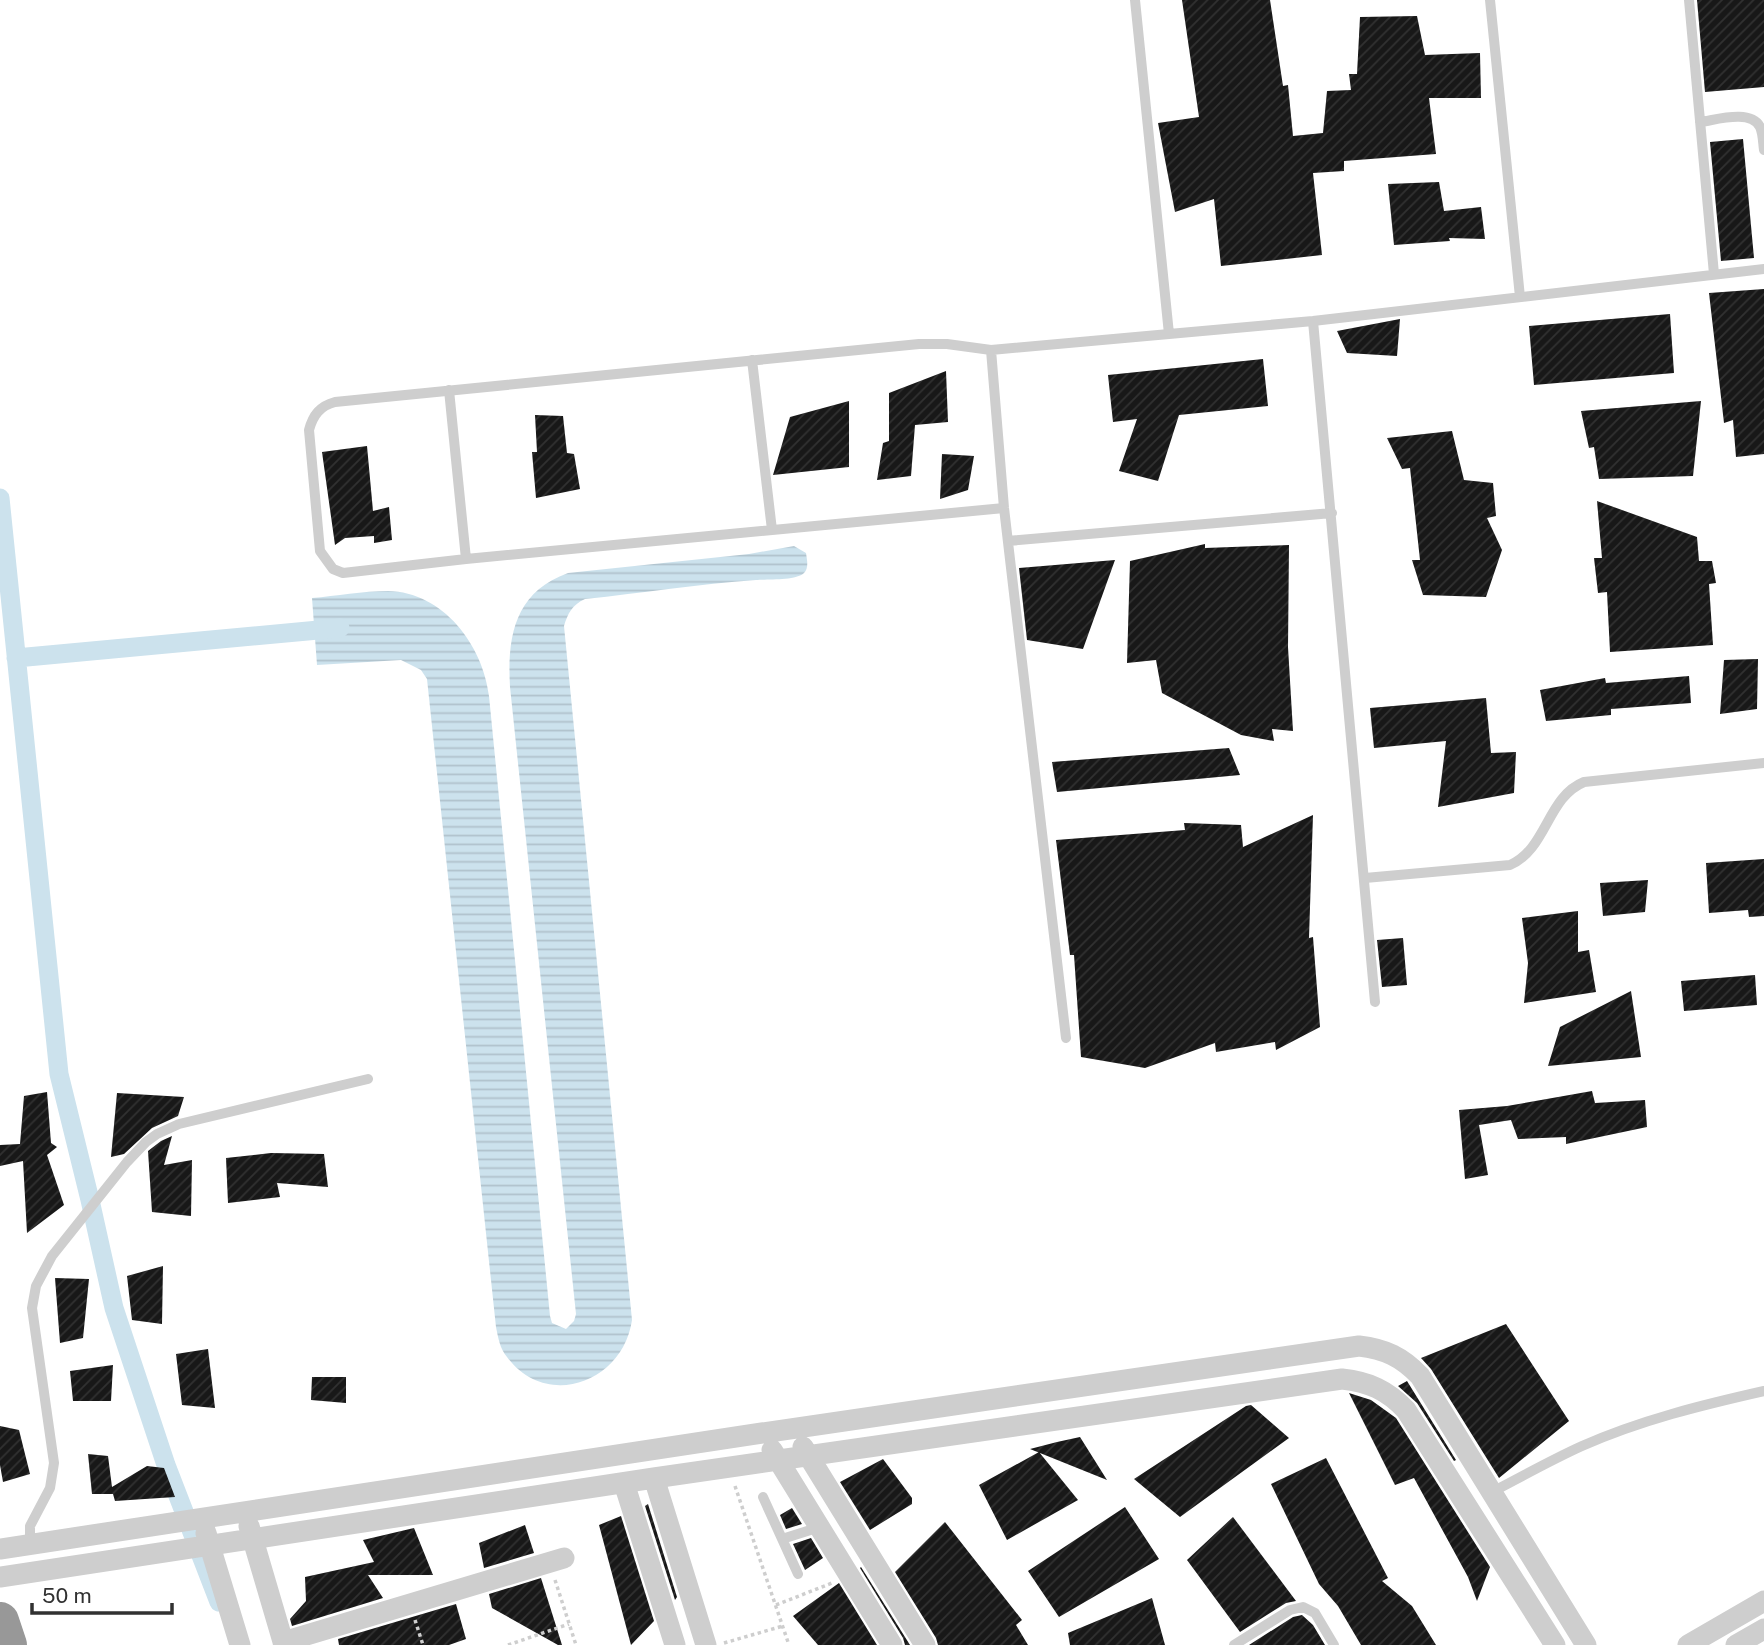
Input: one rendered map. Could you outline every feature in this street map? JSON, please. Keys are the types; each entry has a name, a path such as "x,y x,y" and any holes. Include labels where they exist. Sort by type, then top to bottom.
{"highway":[{"path":"0,1621 8,1645"}],"street":[{"path":"0,1549 762,1433 1359,1346 1393,1354 1408,1363 1420,1376 1586,1645"},
{"path":"0,1577 808,1455 1342,1379 1377,1387 1393,1397 1406,1410 1555,1645"},
{"path":"792,1429 925,1645"},
{"path":"762,1433 892,1645"},
{"path":"654,1478 706,1645"},
{"path":"624,1483 675,1645"},
{"path":"246,1513 284,1644 557,1560"},
{"path":"202,1518 240,1645"},
{"path":"1688,1645 1764,1601"},
{"path":"1736,1645 1764,1629"}],"lane":[{"path":"1135,0 1169,334"},
{"path":"1490,0 1520,297"},
{"path":"1689,0 1714,274"},
{"path":"1700,122 1745,117 1753,119 1760,125 1764,150"},
{"path":"1004,508 343,573 333,569 325,561 318,542 309,430 312,419 318,412 325,405 335,402 919,344 947,344 991,350 1313,321 1764,269"},
{"path":"1313,321 1375,1002"},
{"path":"991,350 1004,508 1066,1038"},
{"path":"752,360 772,530"},
{"path":"449,390 466,559"},
{"path":"1008,541 1332,513"},
{"path":"1365,878 1510,864 1520,860 1534,846 1566,793 1584,782 1764,763"},
{"path":"30,1544 30,1526 50,1488 54,1464 32,1308 36,1286 52,1256 136,1152 157,1134 179,1124 368,1079"},
{"path":"1490,1493 1582,1446 1637,1425 1693,1407 1764,1391"},
{"path":"763,1496 798,1574"},
{"path":"782,1539 820,1527"},
{"path":"1234,1645 1290,1610 1303,1607 1315,1613 1334,1645"}],"path":[{"path":"723,1487 735,1486 789,1645"},
{"path":"557,1560 569,1624 576,1645"},
{"path":"776,1605 850,1576"},
{"path":"508,1645 569,1624"},
{"path":"720,1645 783,1626"}],"water":[{"path":"794,546 806,553 807,569 800,576 585,599 571,610 564,626 632,1320 626,1342 614,1360 599,1373 581,1382 561,1385 542,1382 523,1373 507,1357 501,1347 496,1327 427,679 421,670 401,660 317,665 312,598 388,591 408,594 426,601 443,611 457,625 469,641 485,677 550,1316 552,1323 566,1329 574,1321 576,1314 510,687 513,634 518,618 536,592 550,581 568,573 749,554"}],"building":[{"path":"1182,0 1270,0 1283,86 1288,85 1293,136 1323,133 1327,91 1351,90 1349,74 1357,74 1360,17 1417,16 1425,55 1480,53 1481,98 1429,98 1436,154 1344,161 1344,171 1313,173 1322,255 1221,266 1214,199 1175,212 1158,123 1199,117"},
{"path":"1697,0 1764,0 1764,87 1705,92"},
{"path":"1743,139 1754,258 1721,261 1710,142"},
{"path":"1439,182 1444,211 1481,207 1485,239 1449,238 1450,241 1394,245 1388,184"},
{"path":"1764,289 1764,454 1736,457 1733,420 1724,423 1709,293"},
{"path":"1670,314 1674,373 1534,385 1529,326"},
{"path":"1400,319 1397,356 1347,353 1337,331"},
{"path":"1263,359 1268,406 1179,415 1158,481 1119,471 1137,419 1113,422 1108,375"},
{"path":"946,371 948,422 915,425 911,476 877,480 883,443 889,441 889,393"},
{"path":"849,401 849,467 773,475 790,417"},
{"path":"1701,401 1693,476 1599,479 1594,447 1589,448 1581,411"},
{"path":"535,415 563,416 567,453 574,454 580,489 536,498 532,452 537,452"},
{"path":"1452,431 1464,480 1493,483 1496,516 1487,518 1502,550 1486,597 1423,595 1412,560 1420,560 1410,468 1402,469 1387,438"},
{"path":"367,446 373,511 389,507 392,540 374,543 374,536 345,538 335,545 322,452"},
{"path":"942,454 974,456 968,490 940,499"},
{"path":"1597,501 1697,537 1699,561 1712,561 1716,583 1709,584 1713,645 1610,652 1607,592 1598,593 1594,558 1602,558"},
{"path":"1205,544 1205,548 1289,545 1288,647 1293,731 1272,729 1274,741 1241,735 1162,693 1156,660 1127,663 1130,561"},
{"path":"1115,560 1083,649 1027,640 1019,568"},
{"path":"1758,659 1757,709 1720,714 1724,660"},
{"path":"1689,676 1691,703 1611,709 1611,715 1546,721 1540,690 1605,678 1606,683"},
{"path":"1486,698 1491,753 1516,752 1514,793 1438,807 1446,741 1374,748 1370,708"},
{"path":"1229,748 1240,775 1057,792 1052,762"},
{"path":"1313,815 1309,938 1313,937 1320,1027 1276,1050 1275,1042 1216,1052 1215,1043 1145,1068 1081,1057 1074,955 1070,955 1056,840 1185,830 1184,823 1241,825 1243,847"},
{"path":"1764,859 1764,916 1749,917 1748,910 1709,913 1706,863"},
{"path":"1648,880 1645,912 1603,916 1600,883"},
{"path":"1578,911 1578,952 1589,950 1596,992 1524,1003 1528,963 1522,918"},
{"path":"1403,938 1407,985 1382,987 1377,940"},
{"path":"1755,975 1757,1005 1684,1011 1681,981"},
{"path":"1631,991 1641,1057 1548,1066 1560,1027"},
{"path":"1592,1091 1595,1103 1645,1100 1647,1127 1566,1144 1566,1137 1518,1139 1511,1120 1479,1125 1488,1175 1465,1179 1459,1110 1507,1106"},
{"path":"47,1092 51,1143 57,1147 47,1155 64,1205 27,1233 23,1161 0,1166 0,1145 20,1144 24,1096"},
{"path":"117,1093 184,1097 178,1116 152,1128 124,1154 111,1157"},
{"path":"172,1136 164,1165 192,1160 191,1216 152,1212 148,1151"},
{"path":"271,1153 324,1154 328,1187 277,1183 280,1197 228,1203 226,1158"},
{"path":"163,1266 162,1324 132,1320 127,1276"},
{"path":"55,1278 89,1279 83,1338 60,1343"},
{"path":"1506,1324 1569,1421 1499,1478 1431,1369 1421,1358"},
{"path":"208,1349 215,1408 182,1405 176,1354"},
{"path":"113,1365 111,1401 73,1401 70,1371"},
{"path":"312,1377 346,1377 346,1403 311,1400"},
{"path":"1407,1381 1456,1460 1454,1461 1417,1403 1398,1386"},
{"path":"1349,1393 1371,1400 1396,1418 1490,1567 1477,1601 1468,1577 1414,1478 1395,1485"},
{"path":"1251,1405 1289,1438 1180,1517 1134,1479 1246,1406"},
{"path":"0,1426 19,1430 30,1474 3,1482"},
{"path":"1080,1437 1107,1480 1030,1449 1057,1442"},
{"path":"1039,1452 1078,1500 1007,1540 979,1485"},
{"path":"88,1454 108,1456 112,1487 147,1466 164,1468 175,1497 115,1501 113,1494 92,1494"},
{"path":"1326,1458 1388,1578 1382,1581 1412,1606 1436,1645 1361,1645 1338,1606 1319,1584 1271,1484"},
{"path":"883,1459 912,1498 912,1504 870,1530 840,1482"},
{"path":"648,1504 677,1597 675,1600 645,1506"},
{"path":"1125,1507 1159,1559 1059,1617 1028,1571"},
{"path":"792,1508 802,1524 786,1529 780,1515"},
{"path":"621,1516 654,1621 631,1645 599,1525"},
{"path":"1233,1517 1296,1601 1286,1603 1240,1632 1187,1560"},
{"path":"945,1522 1022,1620 1016,1625 1028,1645 938,1645 895,1572"},
{"path":"525,1525 534,1553 484,1568 479,1543"},
{"path":"414,1528 433,1575 368,1575 383,1598 292,1626 290,1619 306,1601 305,1577 374,1562 363,1540"},
{"path":"811,1538 823,1558 805,1570 793,1544"},
{"path":"861,1567 910,1645 905,1645"},
{"path":"541,1578 562,1645 492,1608 489,1594"},
{"path":"839,1583 877,1645 818,1645 793,1616"},
{"path":"1152,1598 1165,1645 1070,1645 1068,1633"},
{"path":"456,1604 466,1639 449,1645 339,1645 338,1639"},
{"path":"1302,1615 1313,1625 1325,1645 1249,1645 1293,1617"}],"waterway":[{"path":"0,498 59,1074 114,1308 166,1465 219,1602"},
{"path":"16,658 340,628"}]}
